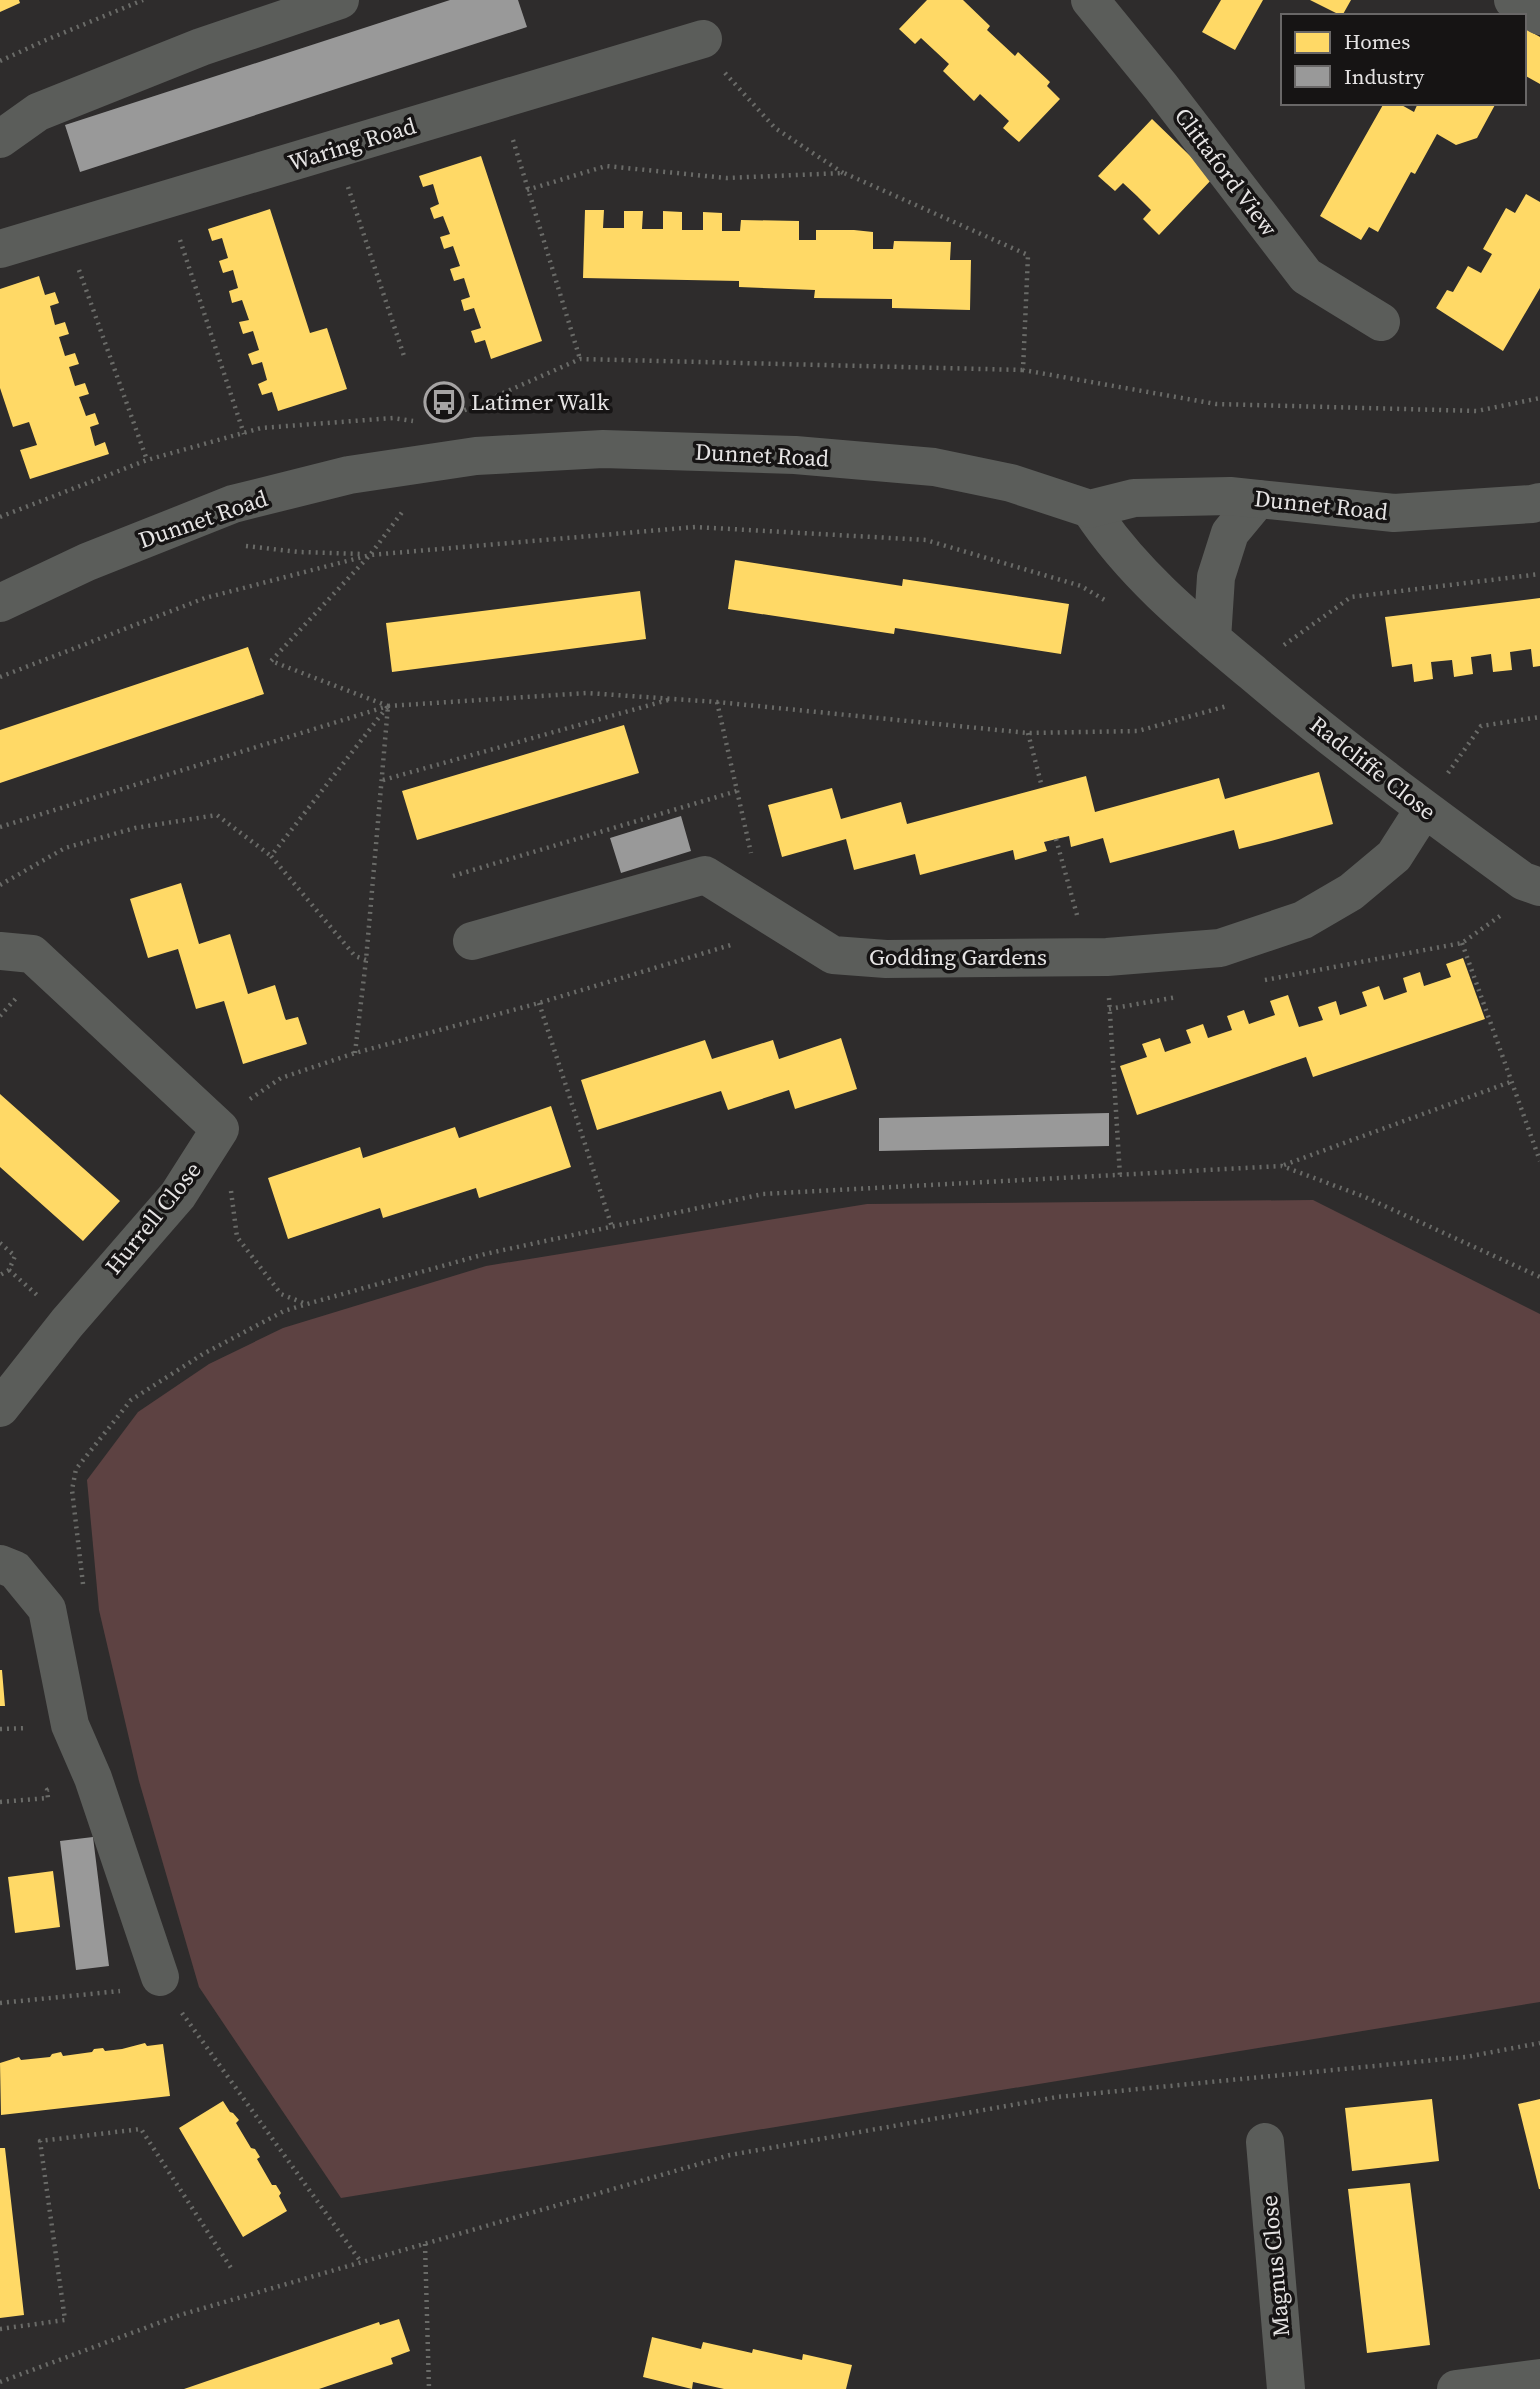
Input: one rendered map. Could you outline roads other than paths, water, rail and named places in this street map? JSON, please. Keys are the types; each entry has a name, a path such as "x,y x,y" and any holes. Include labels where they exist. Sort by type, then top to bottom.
{"street":[{"path":"0,139 38,112 201,47 340,0"},
{"name":"Clittaford View","path":"1090,0 1161,87 1306,276 1381,322"},
{"path":"1513,0 1540,16"},
{"name":"Waring Road","path":"0,249 703,39"},
{"name":"Dunnet Road","path":"0,603 87,562 233,504 349,475 476,456 603,449 795,455 934,467 1011,482 1090,509 1135,498 1230,496 1394,513 1540,502"},
{"path":"1212,639 1216,577 1230,533 1258,499"},
{"name":"Radcliffe Close","path":"1090,509 1109,538 1142,575 1212,639 1424,809 1523,881 1540,887"},
{"name":"Godding Gardens","path":"472,941 705,875 833,955 886,959 1107,957 1220,948 1303,920 1351,892 1394,856 1424,809"},
{"name":"Hurrell Close","path":"0,1408 67,1323 178,1195 220,1129 16,952"},
{"path":"0,1564 15,1570 47,1609 70,1725 93,1778 161,1981"},
{"name":"Magnus Close","path":"1265,2142 1286,2389"},
{"path":"1456,2389 1540,2378"}],"place":[{"name":"Latimer Walk","path":"444,402"}]}
